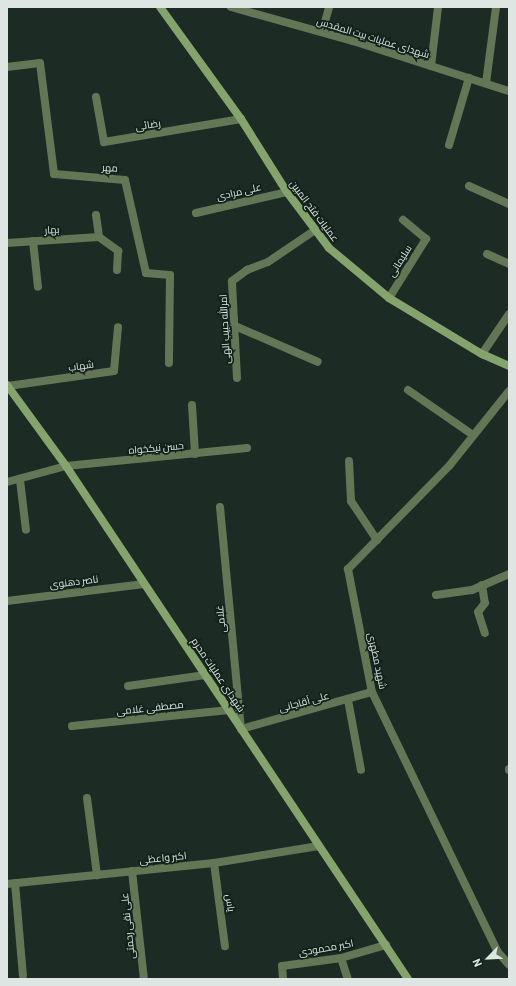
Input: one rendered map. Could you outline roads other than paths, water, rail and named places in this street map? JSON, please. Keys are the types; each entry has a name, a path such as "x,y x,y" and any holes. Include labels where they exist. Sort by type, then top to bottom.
{"street":[{"name":"عملیات فتح المبین","path":"160,7 241,120 287,192 329,248 389,298 482,354 509,366"},
{"name":"شهدای عملیات بیت المقدس","path":"231,7 249,9 509,90"},
{"path":"322,32 329,7"},
{"path":"431,66 438,7"},
{"path":"486,83 496,7"},
{"name":"مهر","path":"7,67 40,64 54,174 125,180 146,273 170,275 169,363"},
{"path":"450,145 469,78"},
{"name":"رضائی","path":"96,97 104,142 241,120"},
{"path":"469,186 509,204"},
{"name":"علی مرادی","path":"196,212 287,192"},
{"path":"96,215 99,236 118,251 117,270"},
{"name":"سلیمانی","path":"389,298 426,239 403,220"},
{"name":"امرالله حبیب الهی","path":"237,378 232,281 248,270 268,262 315,230"},
{"name":"بهار","path":"7,243 99,236"},
{"path":"33,241 38,287"},
{"path":"487,254 509,264"},
{"path":"482,354 509,314"},
{"path":"235,326 318,362"},
{"name":"شهاب","path":"7,386 114,371 118,327"},
{"name":"شهدای عملیات محرم","path":"7,386 66,466 408,979"},
{"path":"408,390 474,435"},
{"name":"شهید مطهری","path":"509,391 450,465 348,569 372,692 497,951 509,965"},
{"path":"192,405 196,454"},
{"name":"حسن نیکخواه","path":"7,482 20,480 66,466 247,448"},
{"path":"349,461 351,501 377,540"},
{"path":"20,480 26,530"},
{"name":"غلامی","path":"220,507 242,729"},
{"path":"436,595 472,590 509,574"},
{"name":"ناصر دهنوی","path":"7,601 144,584"},
{"path":"482,585 485,603 478,612 485,633"},
{"path":"128,686 205,674"},
{"name":"علی آقاجانی","path":"242,729 372,692"},
{"path":"348,700 361,770"},
{"name":"مصطفی غلامی","path":"72,726 229,710"},
{"path":"88,798 97,875"},
{"name":"اکبر واعظی","path":"11,883 214,863 319,846"},
{"name":"یاس","path":"214,863 225,946"},
{"name":"علی نقی رحمتی","path":"132,871 144,979"},
{"path":"11,883 23,976"},
{"name":"اکبر محمودی","path":"283,979 282,966 341,958 386,945"},
{"path":"341,958 348,979"}]}
